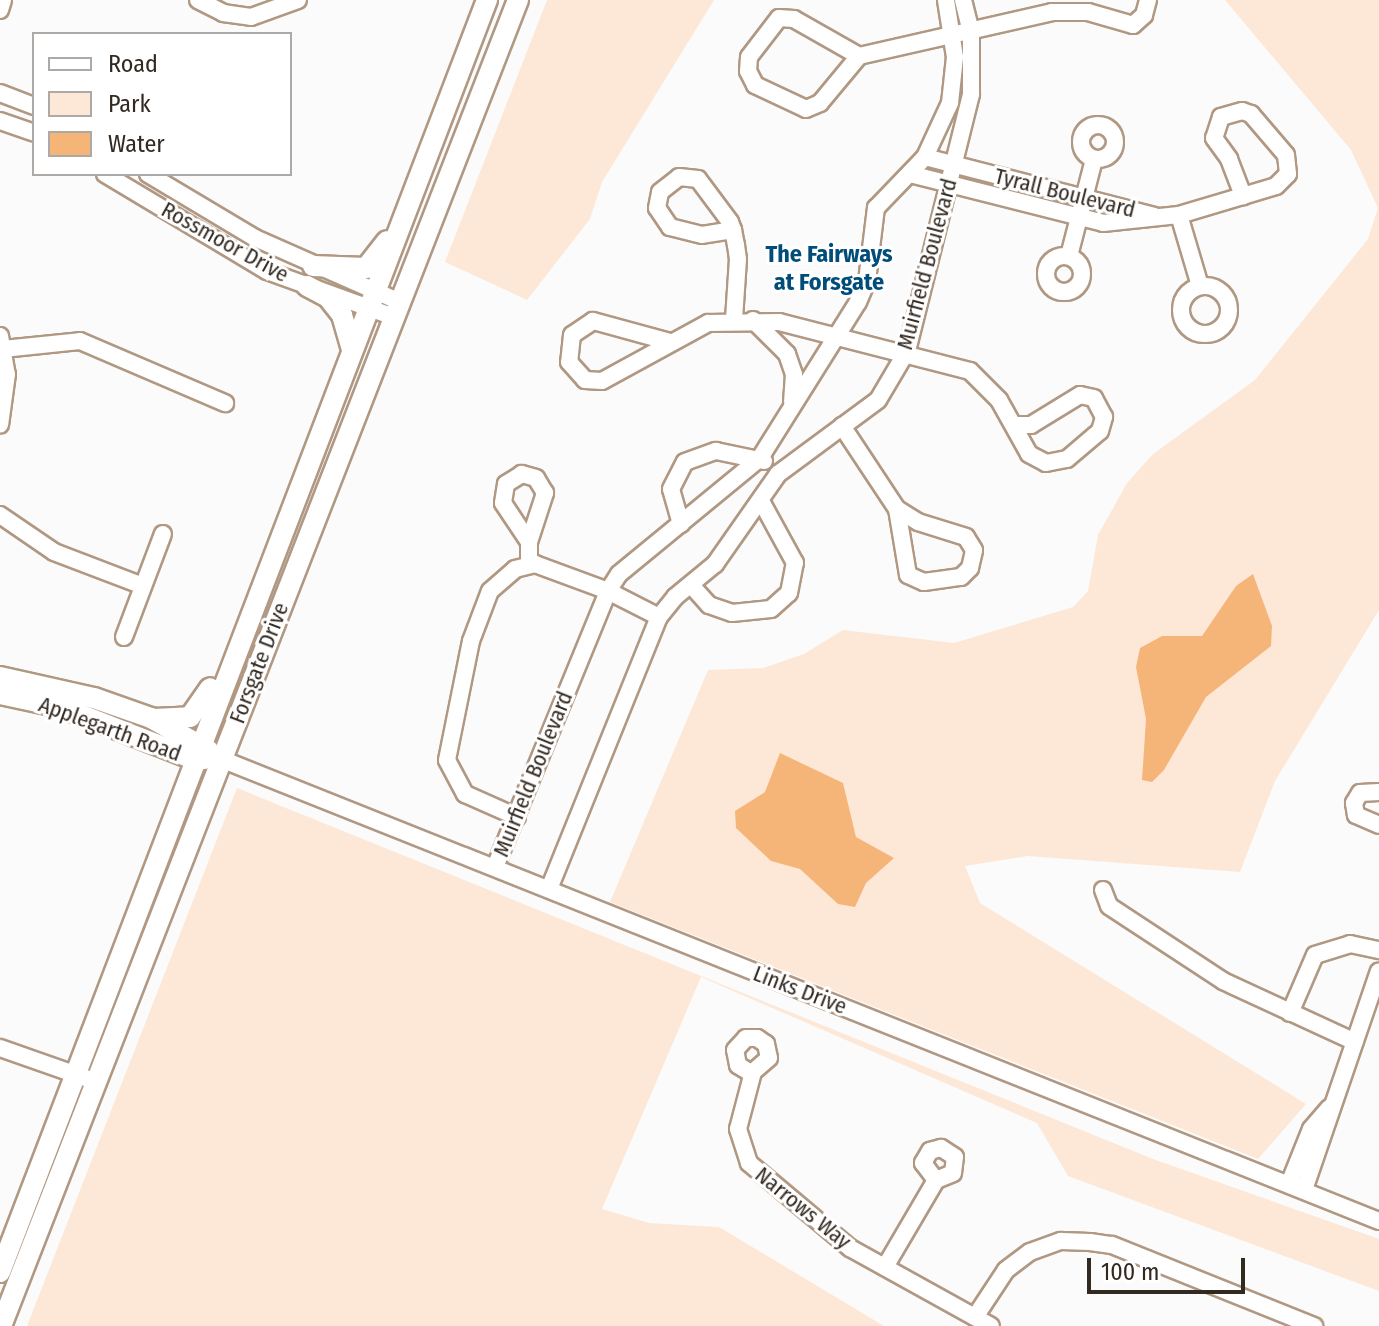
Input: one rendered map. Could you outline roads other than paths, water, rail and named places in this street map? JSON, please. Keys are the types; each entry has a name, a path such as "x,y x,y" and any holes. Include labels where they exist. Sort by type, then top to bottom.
{"main road":[{"name":"Forsgate Drive","path":"1,1326 246,617 487,0"},
{"name":"Forsgate Drive","path":"0,1272 221,759 518,0"},
{"path":"310,276 366,268 406,211"},
{"path":"310,276 342,315 352,350"},
{"path":"151,718 180,719 198,710 246,617"},
{"name":"Applegarth Road","path":"0,677 81,694 151,718 197,752"},
{"name":"Applegarth Road","path":"0,694 61,707 221,759"}],"street":[{"path":"0,8 3,0"},
{"path":"198,0 223,13 251,17 298,0"},
{"name":"Muirfield Boulevard","path":"495,867 608,591 619,574 760,458 839,334 867,281 876,208 925,157 954,87 952,35 946,0"},
{"name":"Muirfield Boulevard","path":"549,889 659,617 715,564 778,474 878,400 907,351 973,80 971,32 963,0"},
{"path":"859,56 794,19 779,18 749,57 748,71 755,85 806,109 820,103 859,56 971,32 1054,6 1133,25 1144,15 1148,0"},
{"path":"0,93 32,105"},
{"name":"Tyrall Boulevard","path":"925,157 1122,224 1179,215 1243,196 1284,181 1289,164 1251,114 1242,111 1221,117 1214,138 1229,159 1243,196"},
{"path":"0,121 32,132"},
{"path":"1069,256 1094,159"},
{"name":"Tyrall Boulevard","path":"910,174 1080,208"},
{"name":"Rossmoor Drive","path":"108,176 267,271 310,276"},
{"name":"Rossmoor Drive","path":"151,176 310,276 397,310"},
{"path":"733,230 702,235 670,227 657,208 660,192 679,177 698,179 733,230 738,275 734,319"},
{"path":"1179,215 1200,286"},
{"path":"202,232 216,216"},
{"path":"753,320 787,354 794,374 791,412"},
{"path":"670,342 593,321 572,335 569,362 585,380 602,381 708,323 753,320 839,334 959,365 980,377 1015,425 1029,454 1054,463 1100,431 1104,417 1094,398 1080,395 1031,425 1015,425"},
{"path":"0,425 7,374 2,343 80,341 225,403"},
{"path":"842,426 897,509 908,575 924,582 961,577 970,568 974,550 966,537 918,522 897,509"},
{"path":"681,524 671,489 685,462 716,451 760,458 778,474"},
{"path":"691,585 709,605 732,613 771,609 789,593 795,563 761,501"},
{"path":"0,515 54,552 143,586"},
{"path":"124,637 163,534"},
{"path":"529,542 529,565"},
{"path":"517,817 465,794 451,773 446,747 485,602 496,584 529,565 608,591 659,617"},
{"name":"Links Drive","path":"221,759 1379,1221"},
{"path":"1379,792 1360,793 1354,803 1356,815 1379,825"},
{"path":"1103,890 1109,906 1223,981 1355,1042"},
{"path":"1290,1013 1315,955 1350,944 1379,950"},
{"path":"1296,1187 1333,1104 1379,971"},
{"name":"Narrows Way","path":"749,1072 738,1065 735,1050 746,1038 757,1038 766,1044 769,1058 753,1072 738,1129 749,1163 850,1248 991,1326"},
{"path":"0,1048 85,1079"},
{"path":"885,1267 936,1180"},
{"path":"975,1317 1006,1270 1030,1252 1061,1241 1112,1245 1314,1326"}],"water":[{"path":"1253,574 1272,626 1271,646 1206,697 1164,770 1152,782 1142,780 1146,719 1136,667 1140,648 1162,636 1202,636 1236,586"},
{"path":"780,753 843,783 856,837 894,858 866,883 855,907 838,904 800,869 771,861 736,828 735,811 765,792"}],"district":[{"name":"The Fairways at Forsgate","path":"829,269"}]}
